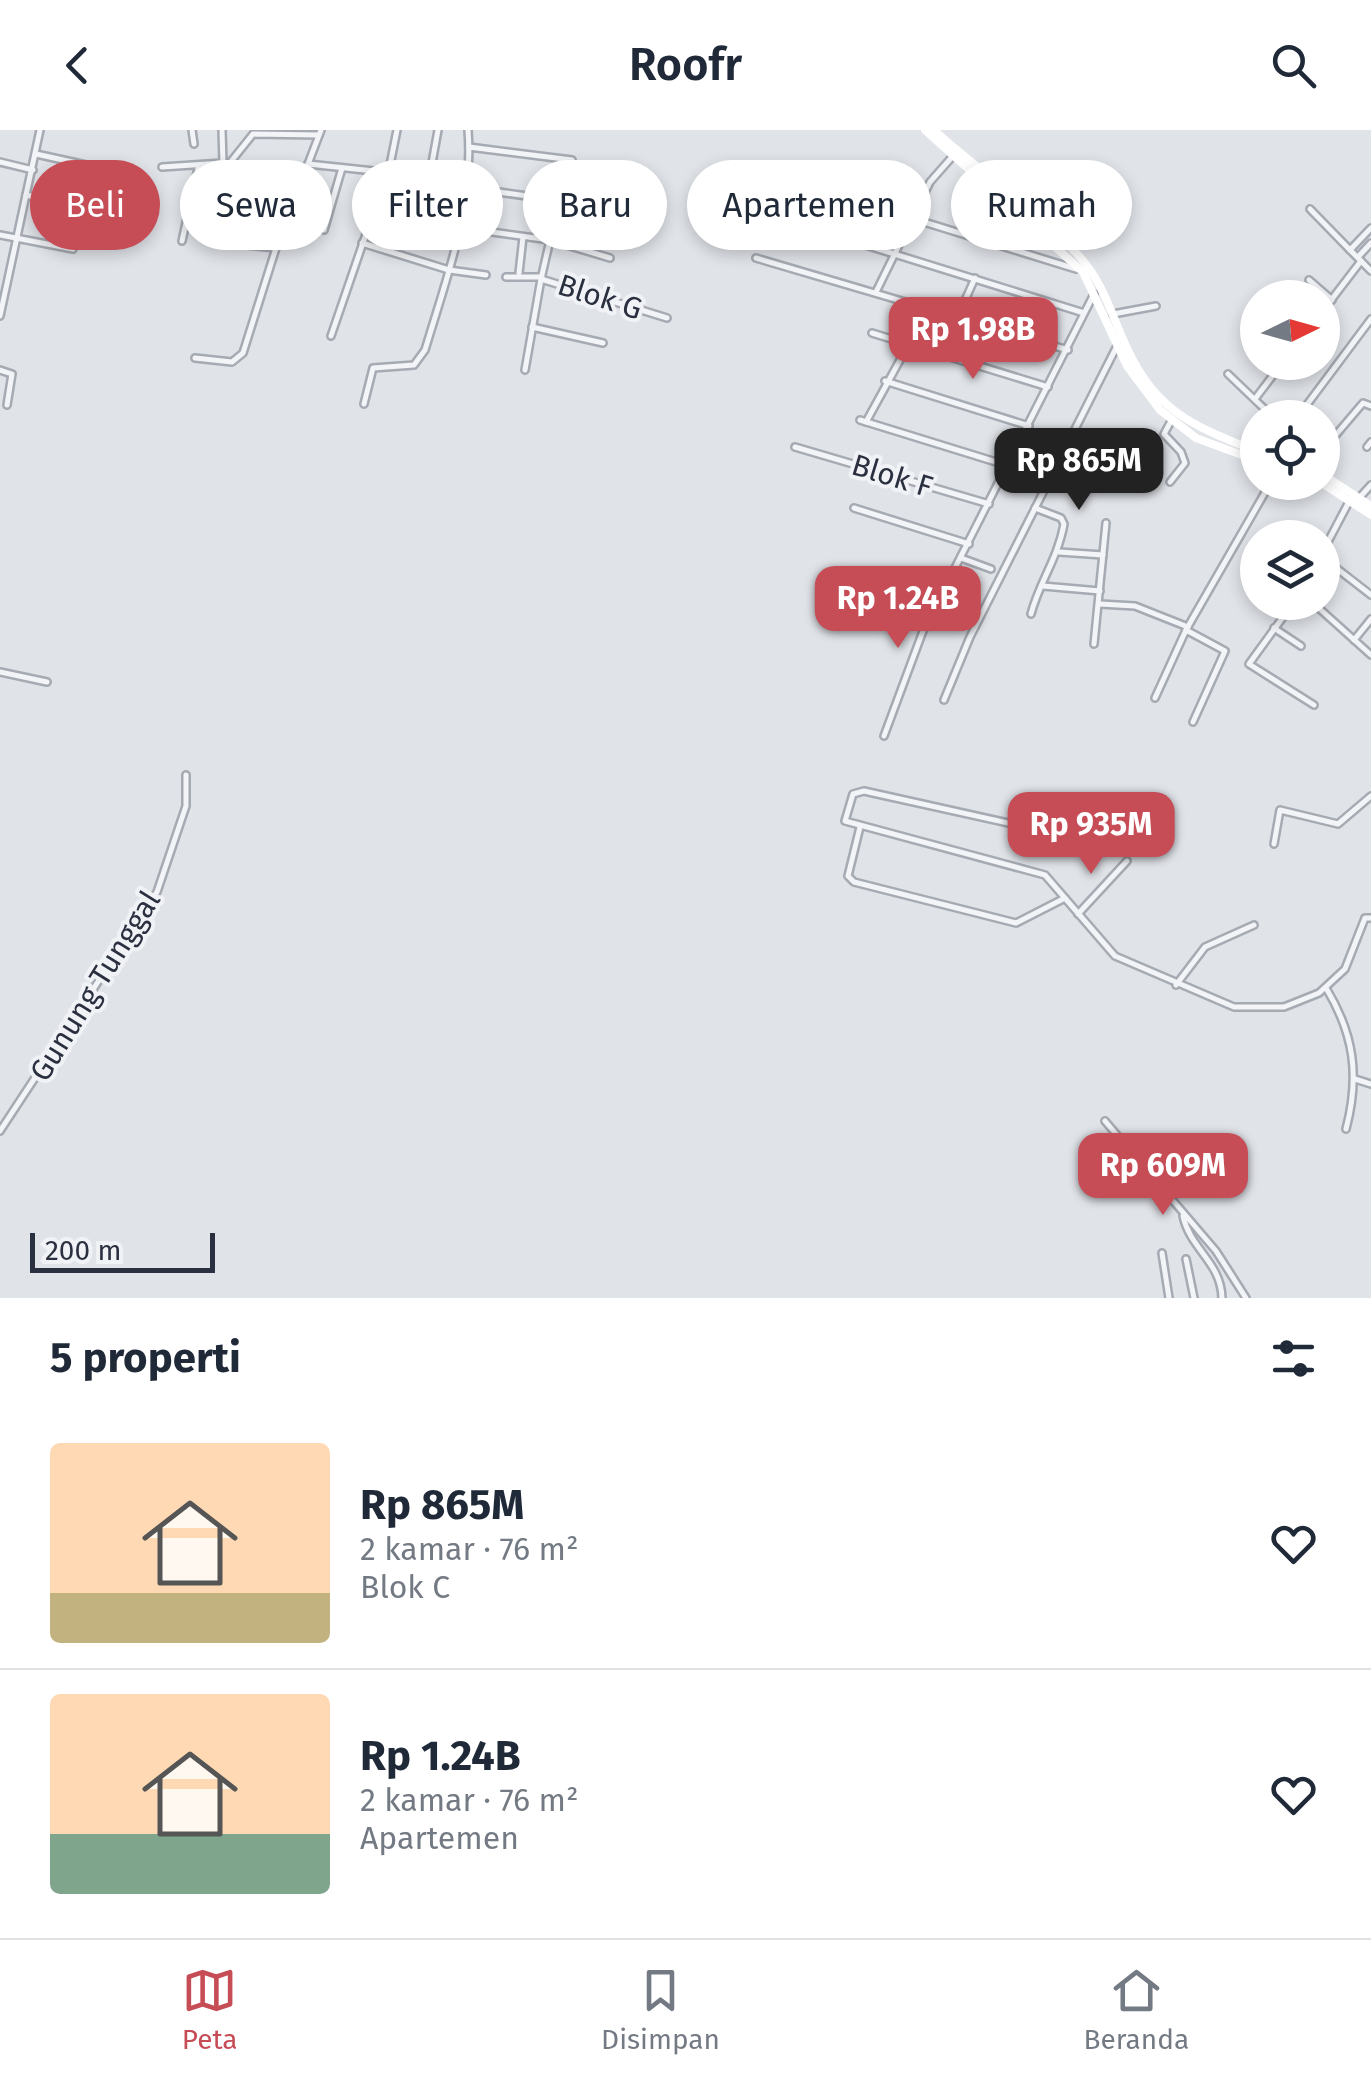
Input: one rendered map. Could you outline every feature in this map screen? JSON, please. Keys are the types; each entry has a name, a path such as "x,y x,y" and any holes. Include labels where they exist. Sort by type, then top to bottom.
{"main road":[{"path":"925,130 1083,272 1096,291 1117,346 1136,380 1163,407 1200,430 1240,445"},
{"path":"934,130 1079,256 1095,276 1142,377 1172,421 1196,438 1240,454"},
{"path":"1340,486 1371,506"},
{"path":"1340,490 1355,496 1371,515"}],"street":[{"path":"35,160 40,130"},
{"path":"192,130 194,144"},
{"path":"222,130 226,160"},
{"path":"391,160 397,130"},
{"path":"433,160 438,130"},
{"path":"468,130 469,160"},
{"path":"229,160 253,134 320,133 310,160"},
{"path":"469,147 572,160"},
{"path":"36,154 63,160"},
{"path":"931,181 952,157"},
{"path":"0,162 30,169"},
{"path":"162,167 180,168"},
{"path":"332,167 352,168"},
{"path":"332,202 342,168"},
{"path":"0,316 30,181"},
{"path":"26,195 30,196"},
{"path":"1310,209 1371,271"},
{"path":"931,224 1083,272"},
{"path":"1350,250 1371,228"},
{"path":"0,234 30,241"},
{"name":"Blok G","path":"503,235 523,237"},
{"path":"519,274 523,237"},
{"path":"1340,288 1371,243"},
{"path":"195,358 232,362 243,354 275,250"},
{"path":"332,336 360,250"},
{"path":"385,250 449,270 486,276"},
{"path":"364,404 373,368 409,366 422,356 456,250"},
{"name":"Blok G","path":"548,250 542,278 667,318"},
{"path":"587,250 610,258"},
{"path":"877,250 1084,313"},
{"path":"876,292 897,250"},
{"path":"756,258 1068,350"},
{"path":"506,277 542,278 524,370"},
{"path":"958,316 975,278"},
{"path":"884,736 923,631 1096,291"},
{"path":"1113,314 1156,306"},
{"path":"928,309 863,421 1008,466"},
{"path":"1310,400 1371,319"},
{"path":"532,327 602,343"},
{"path":"872,333 1048,387"},
{"path":"944,700 970,637 1117,346"},
{"path":"0,370 12,373 8,404"},
{"path":"1228,374 1255,400 1270,380"},
{"path":"884,381 1028,426"},
{"path":"1340,429 1360,405 1371,406"},
{"path":"1170,482 1185,463 1164,434 1172,421"},
{"name":"Blok F","path":"795,446 989,504"},
{"path":"1060,462 1095,480 1111,481"},
{"path":"1340,523 1355,496 1371,485"},
{"path":"1154,698 1187,628 1261,500"},
{"path":"854,508 968,544"},
{"path":"1031,614 1059,552 1063,520 1035,508"},
{"path":"1094,644 1106,523"},
{"path":"1059,552 1103,556"},
{"path":"961,558 990,569"},
{"path":"1340,570 1371,595"},
{"path":"1043,586 1100,591"},
{"path":"1099,604 1135,606 1187,628 1225,651 1193,722"},
{"path":"1354,640 1371,619"},
{"path":"1280,620 1250,665 1314,705"},
{"path":"1332,620 1371,655"},
{"path":"1274,628 1300,646"},
{"path":"0,672 47,682"},
{"name":"Gunung Tunggal","path":"0,1131 157,892 186,806 186,776"},
{"path":"1035,829 859,790 854,794 846,822 1038,872 1052,879 1077,915 1115,956 1222,1004 1262,1010 1295,1004 1326,988 1345,970 1365,918 1371,918"},
{"path":"1274,844 1280,810 1338,824 1371,798"},
{"path":"860,828 848,876 854,882 1016,923 1066,898"},
{"path":"1077,915 1127,861"},
{"path":"1176,986 1205,947 1254,925"},
{"path":"1326,988 1350,1036 1354,1078 1346,1128"},
{"path":"1354,1078 1371,1084"},
{"path":"1106,1120 1216,1251 1246,1298"},
{"path":"1182,1214 1188,1231 1217,1268 1223,1298"},
{"path":"1162,1253 1169,1298"},
{"path":"1186,1259 1194,1298"}]}
